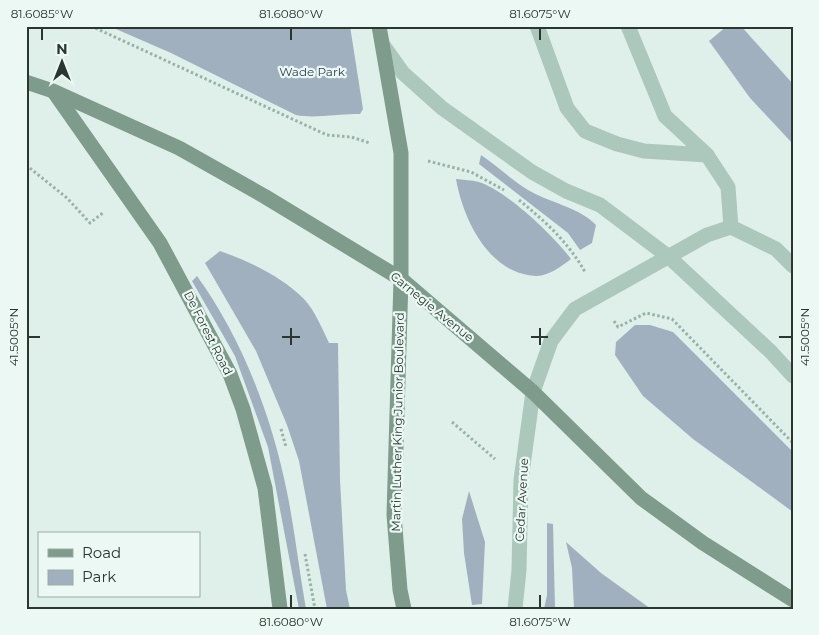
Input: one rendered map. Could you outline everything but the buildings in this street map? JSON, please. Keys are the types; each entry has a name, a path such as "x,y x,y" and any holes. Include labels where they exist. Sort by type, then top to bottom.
{"main road":[{"name":"Martin Luther King Junior Boulevard","path":"378,26 383,45 401,153 401,279 394,515 400,590 404,609"},
{"name":"Carnegie Avenue","path":"26,82 53,91 179,148 264,196 401,279 533,392 641,498 703,542 793,600"},
{"name":"De Forest Road","path":"53,91 156,237 230,374 244,410 265,488 280,609"}],"street":[{"path":"537,26 567,108 585,131 617,144 644,151 707,155"},
{"path":"628,26 665,116 707,155 728,187 731,227 776,249 793,266"},
{"path":"383,45 403,73 442,108 532,172 566,191 600,205 668,256 771,352 793,376"},
{"name":"Cedar Avenue","path":"515,609 519,570 521,480 533,392 551,341 576,309 707,235 731,227"}],"path":[{"path":"91,26 327,135 351,137"},
{"path":"26,165 67,198 90,223 103,212"},
{"path":"455,168 488,180 510,194"},
{"path":"517,198 553,227 574,253"},
{"path":"618,327 646,313 672,319 793,443"},
{"path":"452,422 496,459"}],"green space":[{"name":"Wade Park","path":"109,26 350,26 363,109 360,114 296,115 171,53"},
{"path":"727,26 741,26 793,84 793,144 750,98 709,41"},
{"path":"481,155 528,190 573,209 589,219 596,225 592,243 580,250 568,233 479,164"},
{"path":"456,179 479,182 516,204 542,227 571,259 555,270 541,276 520,273 505,266 481,242 472,227 465,211"},
{"path":"220,251 265,270 295,291 312,309 329,343 338,343 340,480 346,590 350,609 327,609 299,461 287,425 256,351 205,263"},
{"path":"197,276 228,325 264,407 281,464 287,492 306,609 299,609 268,447 235,356 192,281"},
{"path":"635,325 650,325 673,332 793,452 793,512 693,439 643,396 615,355 616,342"},
{"path":"469,491 485,542 482,604 472,605 464,553 462,519"},
{"path":"547,523 553,524 555,609 544,609 547,595"},
{"path":"566,542 601,573 651,609 574,609 572,568"}]}
